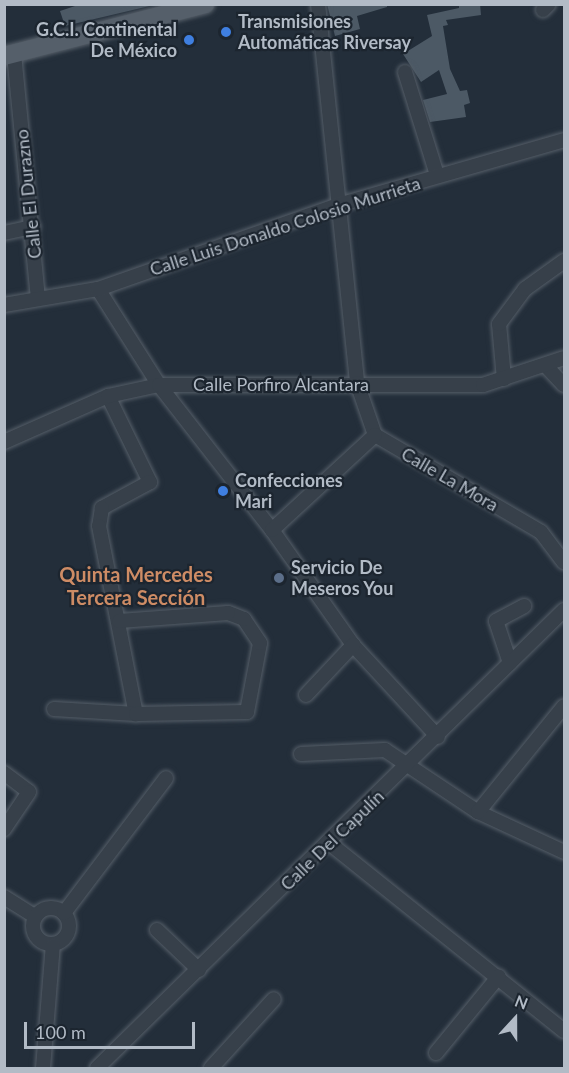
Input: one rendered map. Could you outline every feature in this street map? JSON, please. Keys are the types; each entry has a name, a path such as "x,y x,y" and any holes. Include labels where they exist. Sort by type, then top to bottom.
{"main road":[{"path":"9,55 205,4"}],"street":[{"path":"272,530 375,435 357,383 318,4"},
{"name":"Calle El Durazno","path":"9,55 33,227 38,298"},
{"path":"405,72 437,175"},
{"name":"Calle Luis Donaldo Colosio Murrieta","path":"4,305 98,289 338,205 437,175 563,142"},
{"path":"4,233 33,227"},
{"path":"504,379 499,324 525,289 564,261"},
{"path":"98,289 159,385 272,530 353,645 438,737"},
{"name":"Calle Porfiro Alcantara","path":"4,442 108,396 159,385 357,383 483,385 546,366 564,358"},
{"path":"546,366 564,385"},
{"path":"108,396 150,482 102,508 99,526 136,714"},
{"name":"Calle La Mora","path":"375,435 541,532 564,562"},
{"path":"510,663 496,621 524,606"},
{"name":"Calle Del Capulín","path":"98,1068 438,737 564,610"},
{"path":"54,709 136,714 247,712 260,643 244,618 228,613 119,621"},
{"path":"306,695 353,645"},
{"path":"478,812 564,706"},
{"path":"301,754 385,750 478,812 564,852"},
{"path":"4,773 29,792 4,829"},
{"path":"63,913 166,778"},
{"path":"328,842 500,976 564,1031"},
{"path":"4,897 35,916"},
{"path":"43,1068 53,945 67,935 69,924 63,913 48,908 35,916 32,928 36,939 53,945"},
{"path":"157,930 199,970"},
{"path":"436,1053 500,976"},
{"path":"211,1068 274,999"}],"building":[{"path":"81,4 158,4 65,26 60,11"},
{"path":"327,4 387,4 387,7 357,16 360,29 335,36"},
{"path":"459,4 480,4 481,15 446,20 448,25 443,26 450,69 460,91 467,90 470,103 464,105 466,117 430,122 423,100 447,94 439,70 421,82 403,54 432,36 427,15 459,8"}],"place":[{"name":"Transmisiones Automáticas Riversay","path":"226,32"},
{"name":"G.C.I. Continental De México","path":"189,40"},
{"name":"Confecciones Mari","path":"223,491"},
{"name":"Servicio De Meseros You","path":"279,578"}],"district":[{"name":"Quinta Mercedes Tercera Sección","path":"136,586"}]}
